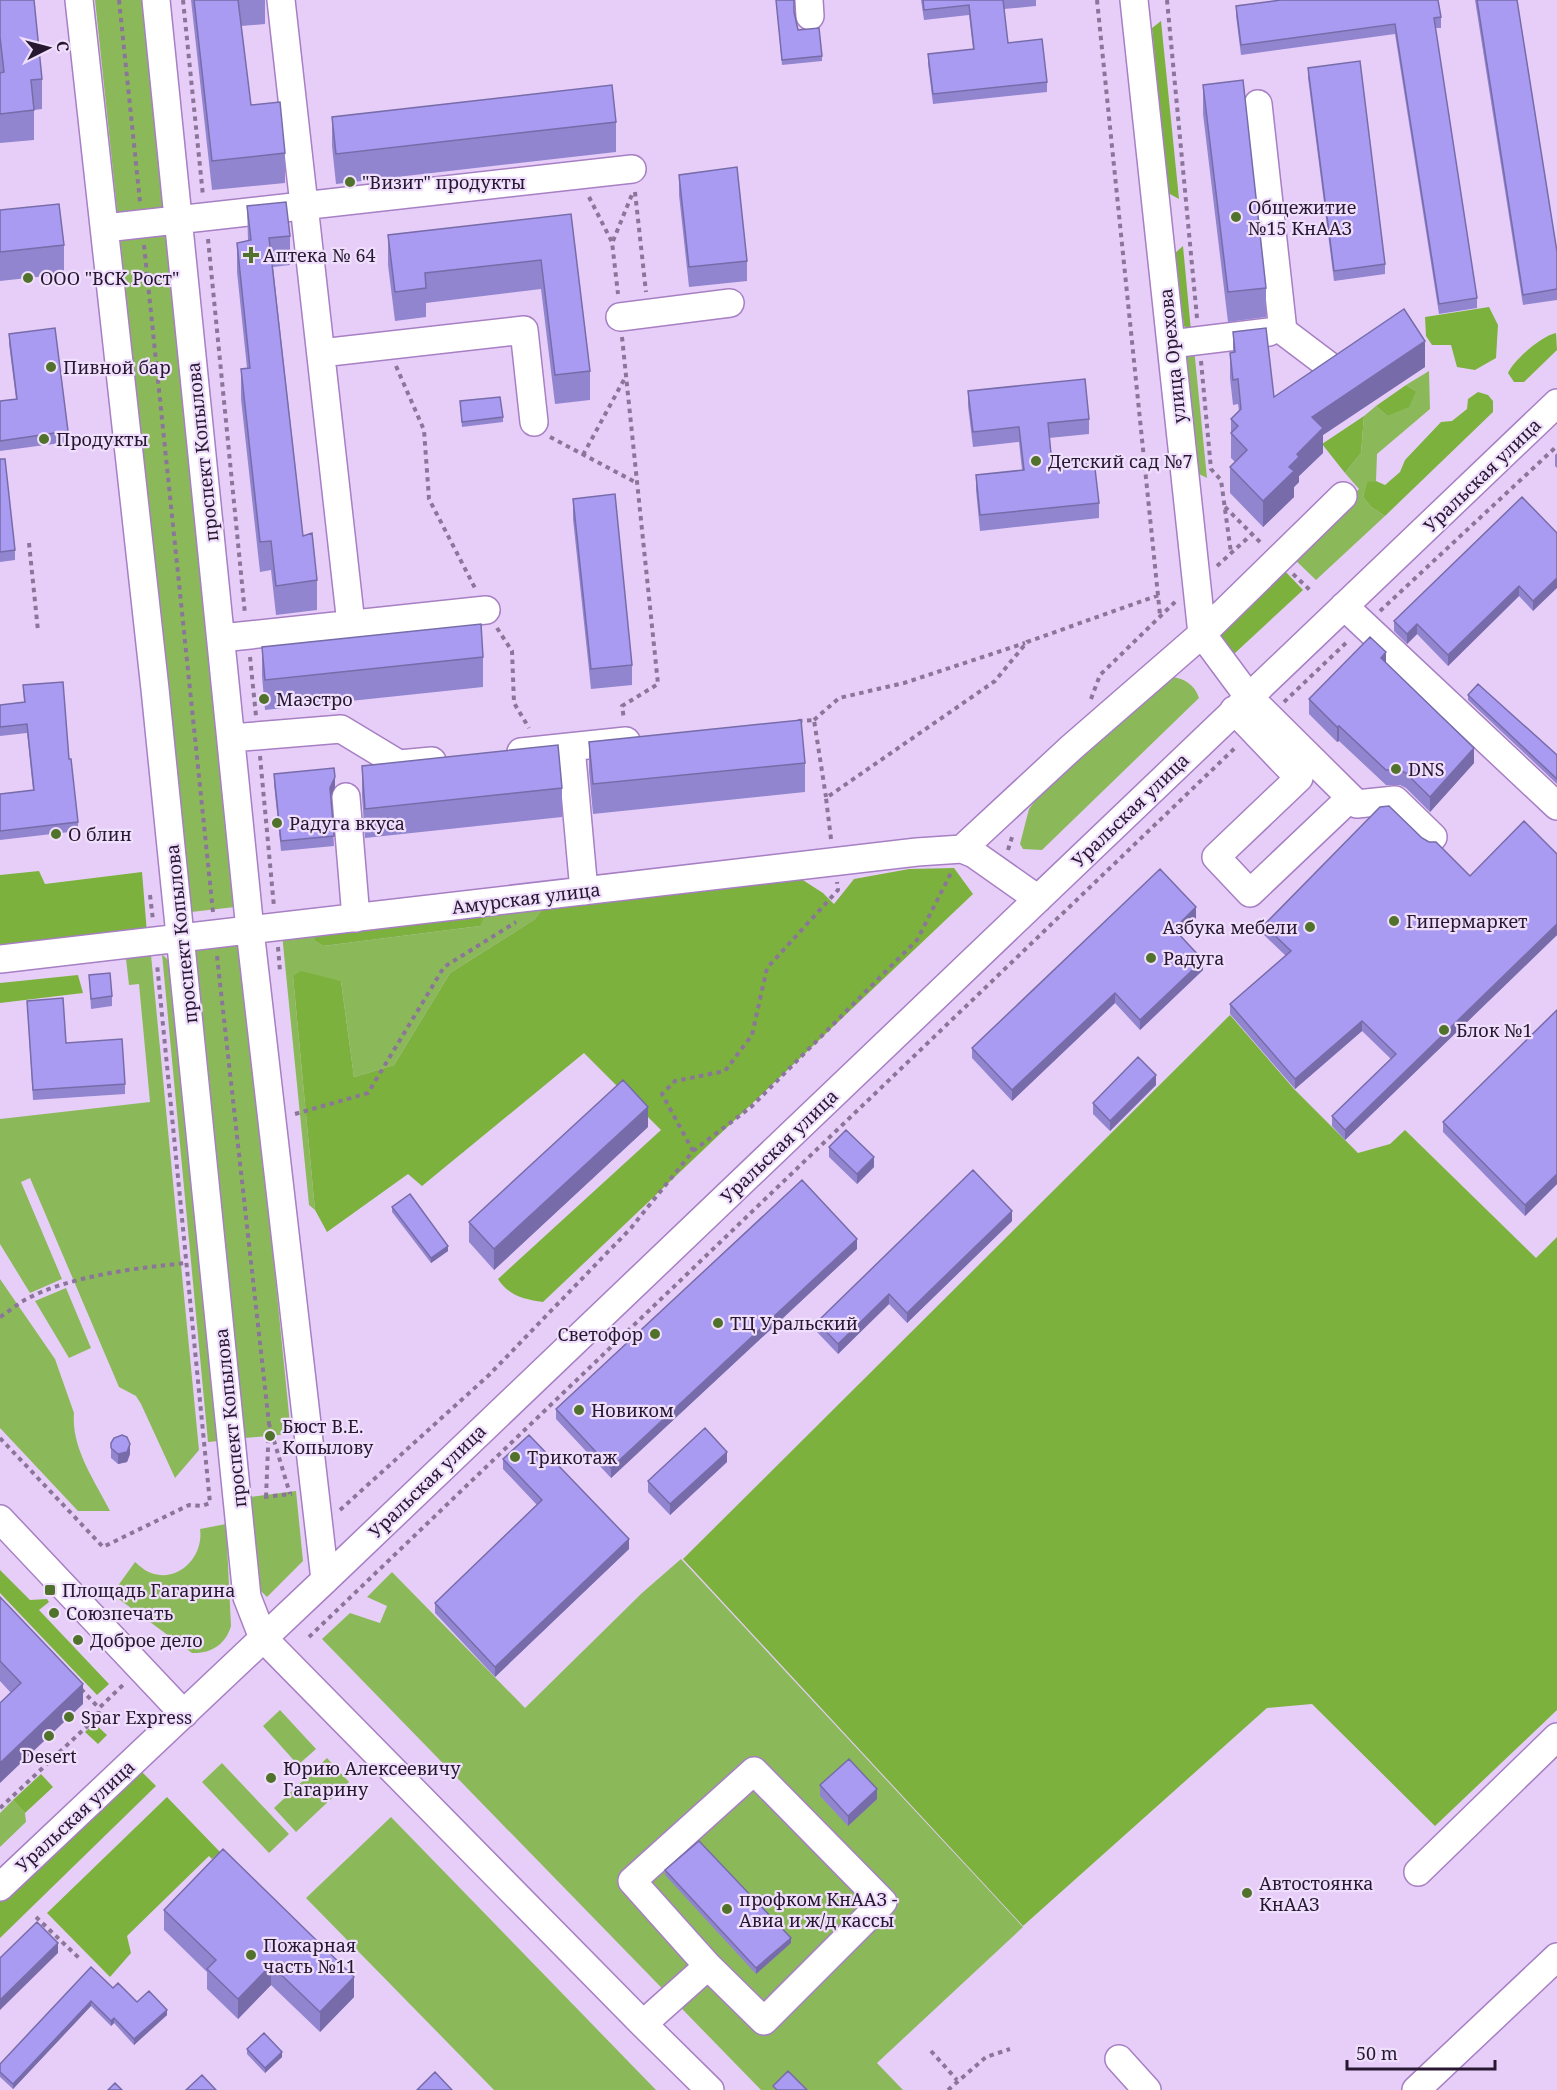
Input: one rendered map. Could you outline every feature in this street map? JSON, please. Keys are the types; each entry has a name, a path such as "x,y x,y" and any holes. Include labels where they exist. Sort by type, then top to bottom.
{"street":[{"name":"проспект Копылова","path":"79,0 181,938 247,1597 263,1638"},
{"name":"проспект Копылова","path":"156,0 250,930 325,1580"},
{"path":"281,0 351,624"},
{"name":"улица Орехова","path":"1134,0 1202,634"},
{"path":"1258,104 1282,331"},
{"path":"105,228 632,169"},
{"path":"620,317 730,303"},
{"path":"321,353 524,330 534,422"},
{"path":"1171,344 1282,331 1328,365"},
{"name":"Уральская улица","path":"0,1887 325,1580 1557,403"},
{"path":"1038,899 974,854 963,849 1072,747 1202,634 1343,496"},
{"path":"1344,606 1557,806"},
{"path":"221,638 486,610"},
{"path":"1202,634 1241,703 1261,723 1357,804 1395,800 1434,837"},
{"path":"1261,723 1299,778 1216,857 1250,893 1350,798"},
{"path":"231,738 341,729 399,764 454,759"},
{"path":"498,754 638,739"},
{"path":"571,747 584,891"},
{"path":"346,797 356,918"},
{"name":"Амурская улица","path":"0,959 917,852 963,849"},
{"path":"0,1519 184,1714"},
{"path":"263,1638 642,2024 710,2090"},
{"path":"1418,1872 1557,1737"},
{"path":"754,1771 883,1902 764,2022 708,1966 632,1881 754,1771"},
{"path":"1416,2090 1557,1957"},
{"path":"642,2024 708,1966"},
{"path":"1119,2059 1147,2090"}],"path":[{"path":"119,0 215,934 269,1424 266,1497"},
{"path":"1088,706 1100,675 1160,615 1097,0"},
{"path":"1167,0 1210,469 1221,480 1231,553 1252,534"},
{"path":"577,175 612,242 658,684 622,706 638,739"},
{"path":"612,242 634,188 649,313"},
{"path":"387,346 424,429 429,499 486,610 512,651 514,703 543,750"},
{"path":"583,455 626,376"},
{"path":"534,422 552,439 637,483"},
{"path":"309,1637 1261,723 1557,446"},
{"path":"29,543 38,631"},
{"path":"795,722 814,720 839,698 904,683 1159,595"},
{"path":"826,798 996,681 1027,642"},
{"path":"693,1151 662,1094 675,1081 725,1071 752,1035 767,968 838,890 814,720"},
{"path":"337,1512 489,1375 631,1228 693,1151 751,1107 917,940 963,849"},
{"path":"0,1438 104,1547 189,1505 202,1506 210,1503 150,894"},
{"path":"295,1114 368,1093 444,967 531,913 543,896"},
{"path":"0,1317 24,1300 57,1287 96,1276 186,1263"},
{"path":"269,1424 290,1494"},
{"path":"255,1498 298,1494"},
{"path":"0,1808 98,1716 99,1708 77,1685"},
{"path":"36,1917 80,1959"},
{"path":"948,2090 986,2057 1010,2049"},
{"path":"931,2051 957,2080"}],"green space":[{"path":"95,0 143,0 235,907 191,912"},
{"path":"1161,21 1179,199 1168,193 1152,28"},
{"path":"1183,246 1191,331 1184,326 1175,253"},
{"path":"1489,307 1498,325 1496,358 1475,370 1457,367 1451,345 1432,345 1426,336 1425,317"},
{"path":"1556,333 1557,350 1524,382 1514,382 1508,373 1516,362 1529,349"},
{"path":"1194,348 1207,478 1199,474 1186,357"},
{"path":"1429,371 1430,409 1377,454 1376,481 1367,483 1363,497 1371,507 1385,516 1316,580 1290,555 1359,489 1345,473 1361,453 1364,416 1376,406 1387,416 1416,391 1406,385"},
{"path":"1406,385 1416,391 1409,407 1387,416 1376,406"},
{"path":"1478,392 1488,395 1493,401 1493,412 1385,516 1371,507 1363,497 1367,482 1376,481 1385,485 1400,472 1405,460 1441,422 1452,421 1467,409 1468,399"},
{"path":"1364,416 1361,453 1345,473 1322,444"},
{"path":"1283,569 1303,590 1234,654 1221,642 1219,633"},
{"path":"1173,677 1189,683 1199,698 1042,850 1023,849 1020,844 1029,809 1035,801 1158,684"},
{"path":"954,868 973,894 543,1302 518,1296 502,1285 498,1279 661,1130 584,1053 422,1186 408,1174 327,1232 315,1210 293,976 301,971 341,981 354,1077 394,1065 450,973 535,919 547,902 795,875 823,893 834,904 854,879 909,869"},
{"path":"39,871 45,884 142,872 147,933 0,948 0,875"},
{"path":"547,902 535,919 450,973 394,1065 354,1077 341,981 293,976 315,1210 309,1205 282,934 321,927 315,941 323,946 480,926 476,910"},
{"path":"476,910 484,918 480,926 323,946 315,941 314,932"},
{"path":"242,944 291,1434 245,1438 196,949"},
{"path":"162,954 171,963 219,1441 208,1442"},
{"path":"151,955 199,1450 175,1478 141,1404 136,1396 119,1387 30,1178 21,1182 62,1279 30,1293 0,1244 0,1119 150,1102 139,984 129,985 126,959"},
{"path":"78,975 83,993 0,1003 0,983"},
{"path":"1230,1015 1294,1089 1358,1153 1390,1144 1405,1130 1536,1258 1557,1237 1557,1710 1435,1826 1312,1704 1267,1708 1023,1926 683,1559"},
{"path":"0,1279 55,1359 74,1413 76,1439 80,1451 110,1511 78,1511 0,1428"},
{"path":"66,1288 91,1348 69,1358 35,1301"},
{"path":"296,1491 303,1561 267,1597 258,1588 250,1497"},
{"path":"226,1524 231,1626 217,1647 205,1652 192,1653 112,1594 135,1562 149,1572 161,1575 180,1571 188,1565 198,1549 200,1529"},
{"path":"681,1559 1023,1927 877,2063 903,2090 761,2090 322,1639 350,1613 380,1623 387,1606 367,1597 392,1572 525,1708 642,1593"},
{"path":"0,1570 30,1600 47,1599 49,1602 39,1610 109,1684 97,1695 0,1593"},
{"path":"280,1710 316,1749 298,1765 263,1726"},
{"path":"94,1723 107,1735 98,1744 85,1732"},
{"path":"327,1758 349,1782 296,1832 274,1808"},
{"path":"222,1763 289,1834 269,1853 202,1782"},
{"path":"138,1768 156,1786 0,1938 0,1900"},
{"path":"41,1774 53,1787 25,1813 13,1800"},
{"path":"167,1797 220,1852 212,1859 209,1856 127,1936 131,1953 110,1977 47,1913"},
{"path":"13,1800 25,1813 26,1822 0,1847 0,1813"},
{"path":"391,1817 656,2090 494,2090 306,1898"}],"building":[{"path":"0,0 34,0 42,79 31,80 34,110 0,114 0,73 4,72 0,37"},
{"path":"194,0 238,0 251,105 280,102 285,153 212,161"},
{"path":"776,0 794,0 798,30 819,28 822,56 782,60"},
{"path":"923,0 1003,0 1008,43 1042,39 1047,82 933,94 928,54 974,49 969,5 924,10"},
{"path":"1281,0 1438,0 1441,17 1434,18 1477,298 1439,304 1395,24 1241,45 1236,6"},
{"path":"1477,0 1517,0 1557,252 1557,289 1523,295"},
{"path":"1360,61 1385,264 1334,271 1308,68"},
{"name":"Общежитие №15 КнААЗ","path":"1243,80 1266,288 1228,292 1203,85"},
{"path":"612,85 616,122 336,154 332,117"},
{"path":"737,167 747,261 689,267 679,175"},
{"path":"286,202 290,236 269,238 303,536 312,533 317,580 276,586 271,541 260,542 241,369 250,368 237,243 251,240 247,206"},
{"path":"59,204 64,245 0,252 0,210"},
{"path":"571,214 590,371 555,375 541,260 425,273 426,288 395,292 388,235"},
{"path":"1404,309 1425,341 1312,417 1323,428 1297,454 1299,457 1289,467 1294,471 1263,501 1230,467 1247,450 1231,433 1238,426 1231,419 1241,409 1238,379 1233,380 1230,353 1235,352 1233,332 1266,328 1274,397"},
{"path":"55,328 68,431 0,441 0,401 17,399 9,334"},
{"name":"Детский сад №7","path":"1085,379 1089,419 1048,423 1052,464 1094,460 1099,503 980,515 976,475 1024,470 1019,427 973,432 968,391"},
{"path":"500,397 503,417 462,422 460,401"},
{"path":"0,459 5,459 15,550 0,552"},
{"path":"615,494 632,665 591,669 573,499"},
{"path":"1522,497 1557,533 1557,578 1533,601 1519,586 1448,655 1417,624 1407,634 1394,621"},
{"path":"481,624 483,657 265,680 262,647"},
{"path":"1370,637 1386,652 1381,658 1474,748 1430,797 1406,773 1400,770 1386,770 1309,699"},
{"path":"63,682 69,759 71,759 78,822 0,831 0,794 34,790 27,724 0,727 0,705 25,702 23,685"},
{"path":"1478,684 1557,755 1557,779 1468,695"},
{"path":"801,720 805,763 593,784 589,742"},
{"path":"558,745 562,788 365,809 362,766"},
{"path":"334,768 335,777 330,788 334,836 281,841 274,774"},
{"name":"Гипермаркет","path":"1389,806 1422,838 1429,842 1436,842 1470,876 1524,821 1557,854 1557,924 1345,1130 1332,1116 1396,1054 1362,1021 1295,1079 1230,1004 1291,951 1264,925 1380,807"},
{"path":"1160,869 1196,907 1174,929 1203,960 1140,1020 1115,993 1012,1090 972,1048"},
{"path":"110,973 112,996 91,999 89,975"},
{"path":"63,998 66,1043 122,1039 125,1084 33,1090 27,1001"},
{"path":"1557,1010 1557,1174 1525,1205 1443,1122"},
{"path":"1138,1057 1156,1075 1110,1121 1093,1103"},
{"path":"623,1080 648,1107 494,1249 469,1222"},
{"path":"846,1130 874,1157 857,1174 829,1147"},
{"path":"973,1170 1012,1211 907,1313 889,1294 838,1344 817,1322"},
{"name":"ТЦ Уральский","path":"802,1180 857,1239 611,1468 556,1409"},
{"path":"410,1194 448,1246 431,1258 392,1207"},
{"path":"705,1428 727,1452 670,1504 648,1481"},
{"path":"122,1435 127,1437 130,1444 127,1452 118,1454 111,1448 111,1443 114,1438"},
{"path":"529,1435 629,1539 495,1667 435,1603 542,1500 503,1459"},
{"path":"0,1597 83,1684 0,1763 0,1703 21,1683 0,1661"},
{"path":"849,1759 877,1789 848,1816 820,1785"},
{"name":"профком КнААЗ - Авиа и ж/д кассы","path":"699,1841 791,1938 756,1968 665,1870"},
{"name":"Пожарная часть №11","path":"223,1849 354,1977 320,2012 271,1965 238,1999 207,1969 216,1960 164,1910"},
{"path":"37,1922 58,1943 0,2000 0,1958"},
{"path":"91,1967 113,1988 118,1983 137,2002 149,1991 167,2010 134,2039 114,2018 111,2021 91,2001 13,2084 0,2072 0,2064"},
{"path":"264,2033 282,2052 265,2068 247,2049"},
{"path":"788,2071 807,2090 777,2090 773,2086"},
{"path":"435,2072 452,2090 417,2090"},
{"path":"202,2075 216,2090 186,2090"},
{"path":"115,2083 122,2090 108,2090"}],"place":[{"name":"\"Визит\" продукты","path":"350,182"},
{"name":"Общежитие №15 КнААЗ","path":"1236,217"},
{"name":"Аптека № 64","path":"251,255"},
{"name":"ООО \"ВСК Рост\"","path":"28,278"},
{"name":"Пивной бар","path":"51,367"},
{"name":"Продукты","path":"44,439"},
{"name":"Детский сад №7","path":"1036,461"},
{"name":"Маэстро","path":"264,699"},
{"name":"DNS","path":"1396,769"},
{"name":"Радуга вкуса","path":"277,823"},
{"name":"О блин","path":"56,834"},
{"name":"Гипермаркет","path":"1394,921"},
{"name":"Азбука мебели","path":"1310,927"},
{"name":"Радуга","path":"1151,958"},
{"name":"Блок №1","path":"1444,1030"},
{"name":"ТЦ Уральский","path":"718,1323"},
{"name":"Светофор","path":"655,1334"},
{"name":"Новиком","path":"579,1410"},
{"name":"Бюст В.Е. Копылову","path":"270,1436"},
{"name":"Трикотаж","path":"515,1457"},
{"name":"Площадь Гагарина","path":"50,1590"},
{"name":"Союзпечать","path":"54,1613"},
{"name":"Доброе дело","path":"78,1640"},
{"name":"Spar Express","path":"69,1717"},
{"name":"Desert","path":"49,1736"},
{"name":"Юрию Алексеевичу Гагарину","path":"271,1778"},
{"name":"Автостоянка КнААЗ","path":"1247,1893"},
{"name":"профком КнААЗ - Авиа и ж/д кассы","path":"727,1909"},
{"name":"Пожарная часть №11","path":"251,1955"}]}
